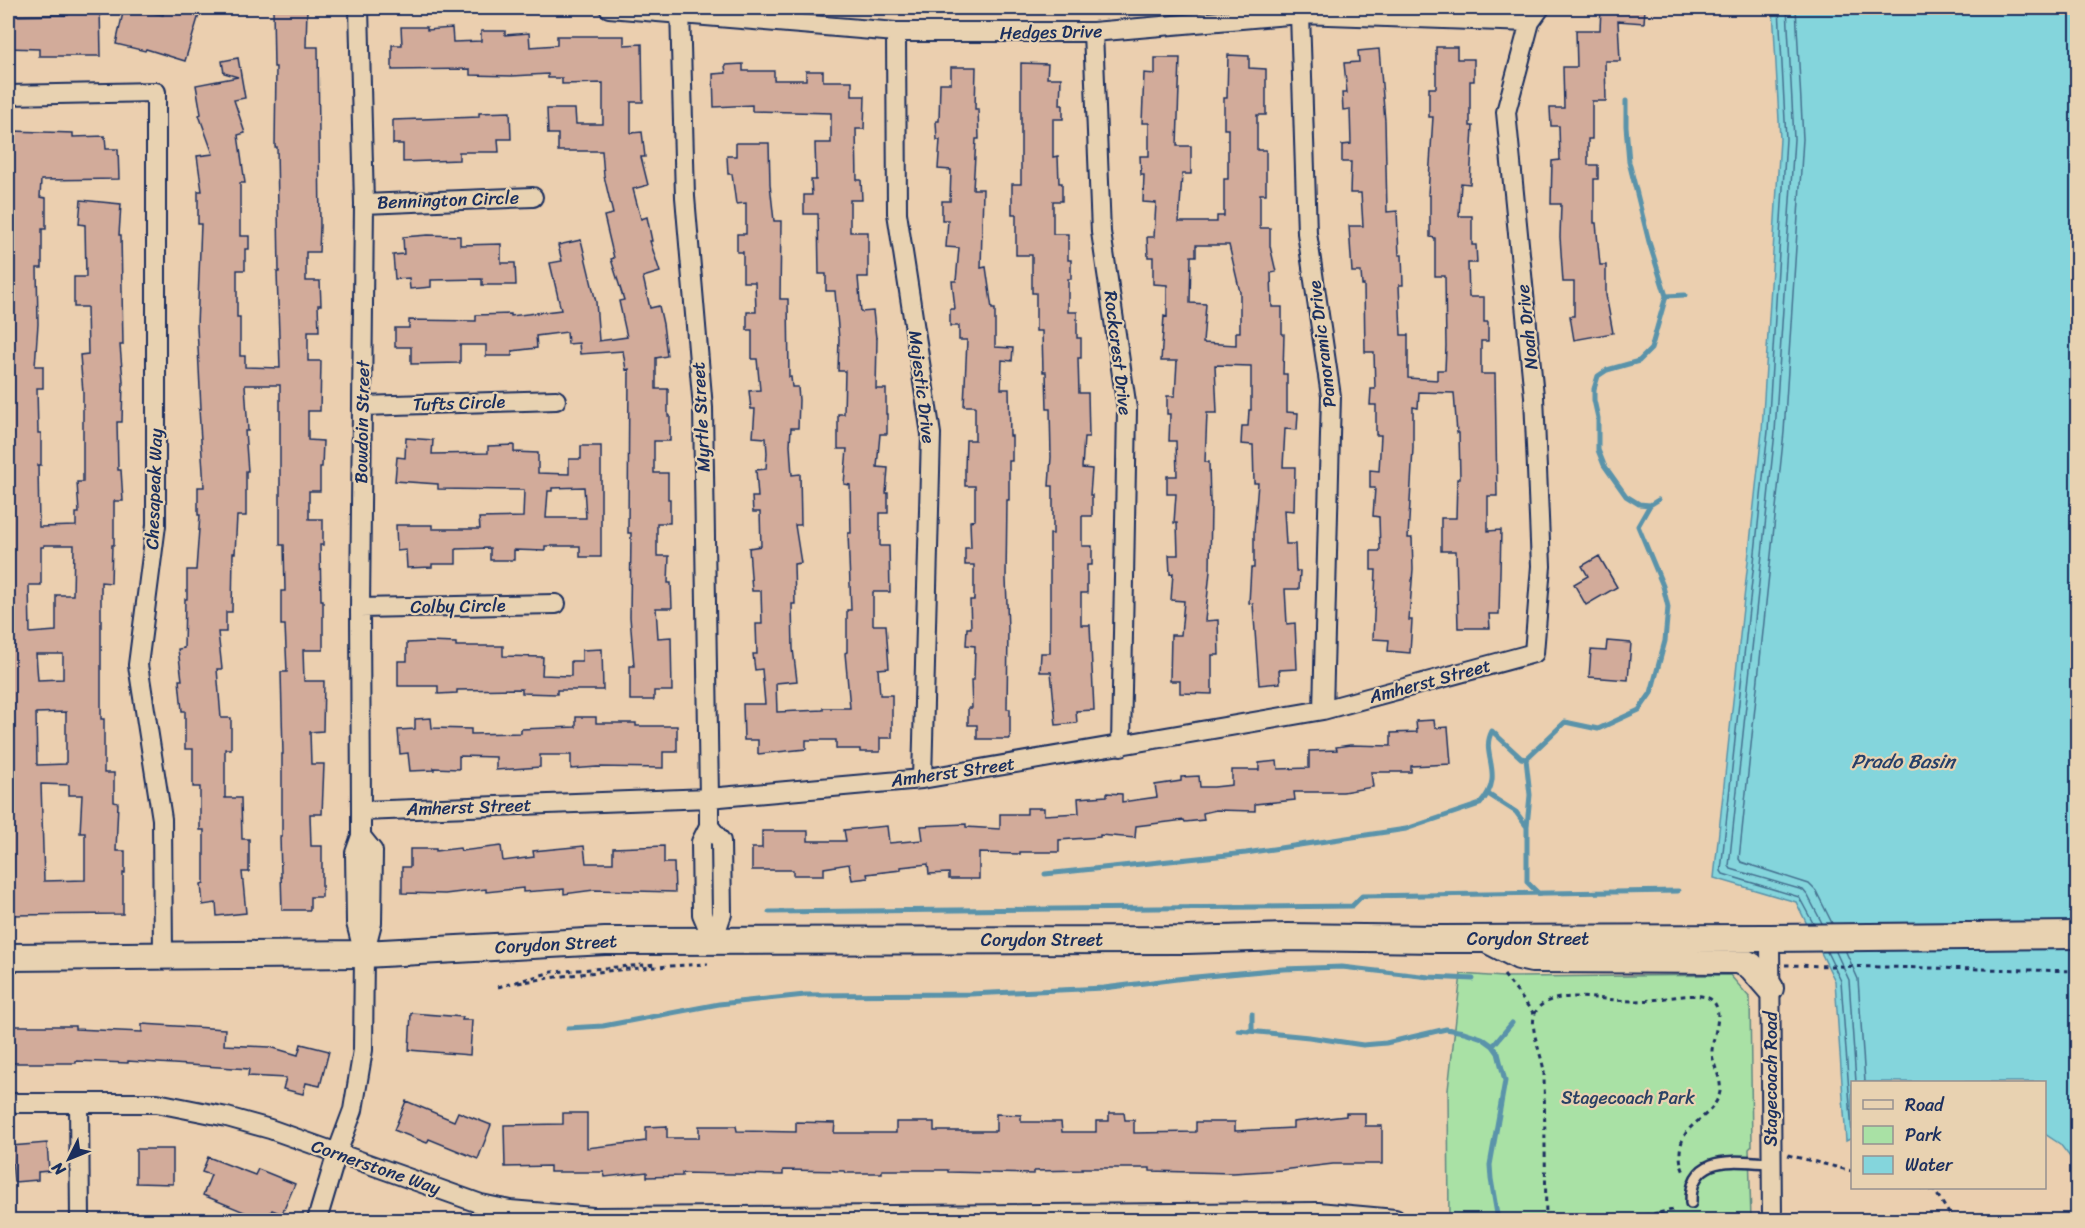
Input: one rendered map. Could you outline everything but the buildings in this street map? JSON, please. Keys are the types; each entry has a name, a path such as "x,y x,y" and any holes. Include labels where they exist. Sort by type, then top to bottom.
{"main road":[{"name":"Corydon Street","path":"8,957 364,954 605,941 713,952 1287,937 1485,939 2078,935"},
{"path":"1485,939 1519,956 1532,959 1740,960 1751,966 1770,988"}],"street":[{"name":"Bowdoin Street","path":"316,1221 353,1110 363,1050 364,954 372,923 372,851 361,836 360,608 364,204 359,8"},
{"name":"Hedges Drive","path":"609,8 680,11 896,32 1093,33 1300,14 1535,14"},
{"name":"Myrtle Street","path":"680,11 684,197 703,408 709,826 721,841 722,914 713,952"},
{"name":"Panoramic Drive","path":"1300,14 1307,233 1331,396 1323,710"},
{"name":"Noah Drive","path":"1534,653 1541,566 1534,396 1506,112 1535,14"},
{"name":"Majestic Drive","path":"896,32 897,213 931,434 922,779"},
{"name":"Rockcrest Drive","path":"1093,33 1101,232 1127,409 1121,746"},
{"name":"Chesapeak Way","path":"8,95 156,92 156,525 138,665 162,819 163,956"},
{"name":"Bennington Circle","path":"364,204 533,197"},
{"name":"Tufts Circle","path":"362,406 556,400"},
{"name":"Colby Circle","path":"360,608 556,604"},
{"name":"Amherst Street","path":"361,811 709,798 922,779 1323,710 1534,653"},
{"name":"Stagecoach Road","path":"1770,938 1772,1221"},
{"name":"Cornerstone Way","path":"8,1103 157,1103 228,1117 481,1204 539,1217 1212,1216 1318,1212 1395,1219"},
{"path":"79,1103 80,1221"}],"lane":[{"path":"1691,1203 1694,1181 1710,1165 1725,1161 1772,1163"}],"path":[{"path":"498,987 571,974 648,967 713,952"},
{"path":"1789,965 2078,970"},
{"path":"1504,975 1535,1014"},
{"path":"1546,1221 1544,1072 1532,1024 1535,1014 1548,1001 1568,997 1648,1001 1688,996 1704,996 1712,1000 1717,1008 1718,1016 1712,1053 1720,1085 1719,1096 1707,1113 1688,1129 1682,1140 1680,1156 1681,1168 1687,1176 1685,1181"},
{"path":"1788,1155 1851,1171"},
{"path":"1926,1189 1935,1191 1953,1221"},
{"path":"1618,1221 1621,1218 1677,1209"},
{"path":"1655,1221 1658,1213"}],"green space":[{"name":"Stagecoach Park","path":"1461,974 1503,977 1730,975 1750,998 1751,1220 1449,1220 1448,1090"}],"water":[{"name":"Prado Basin","path":"1773,8 2077,8 2077,1166 2060,1144 2046,1135 2046,1081 1851,1081 1851,1138 1846,1141 1835,981 1796,902 1714,878 1762,431 1780,139"}],"waterway":[{"path":"1045,874 1246,853 1406,829 1480,804 1488,793 1491,783 1488,748 1492,731 1521,758 1526,759 1565,722 1598,729 1639,710 1651,693 1665,641 1668,607 1663,586 1638,526 1650,505 1639,504 1626,496 1604,465 1598,450 1598,418 1594,400 1594,389 1598,376 1607,370 1639,361 1651,349 1666,296 1649,242 1629,162 1626,101"},
{"path":"1666,296 1685,295"},
{"path":"1650,505 1658,500"},
{"path":"1526,759 1530,795 1527,826"},
{"path":"1488,794 1516,812 1527,827 1527,882 1539,894"},
{"path":"769,912 1352,906 1362,896 1678,891"},
{"path":"568,1028 603,1026 719,1004 805,995 970,994 1104,988 1283,969 1342,967 1429,977 1473,979"},
{"path":"1252,1014 1252,1031"},
{"path":"1493,1046 1512,1023"},
{"path":"1238,1030 1363,1045 1386,1043 1446,1029 1482,1038 1493,1046 1498,1053 1505,1081 1490,1165 1498,1220"}]}
